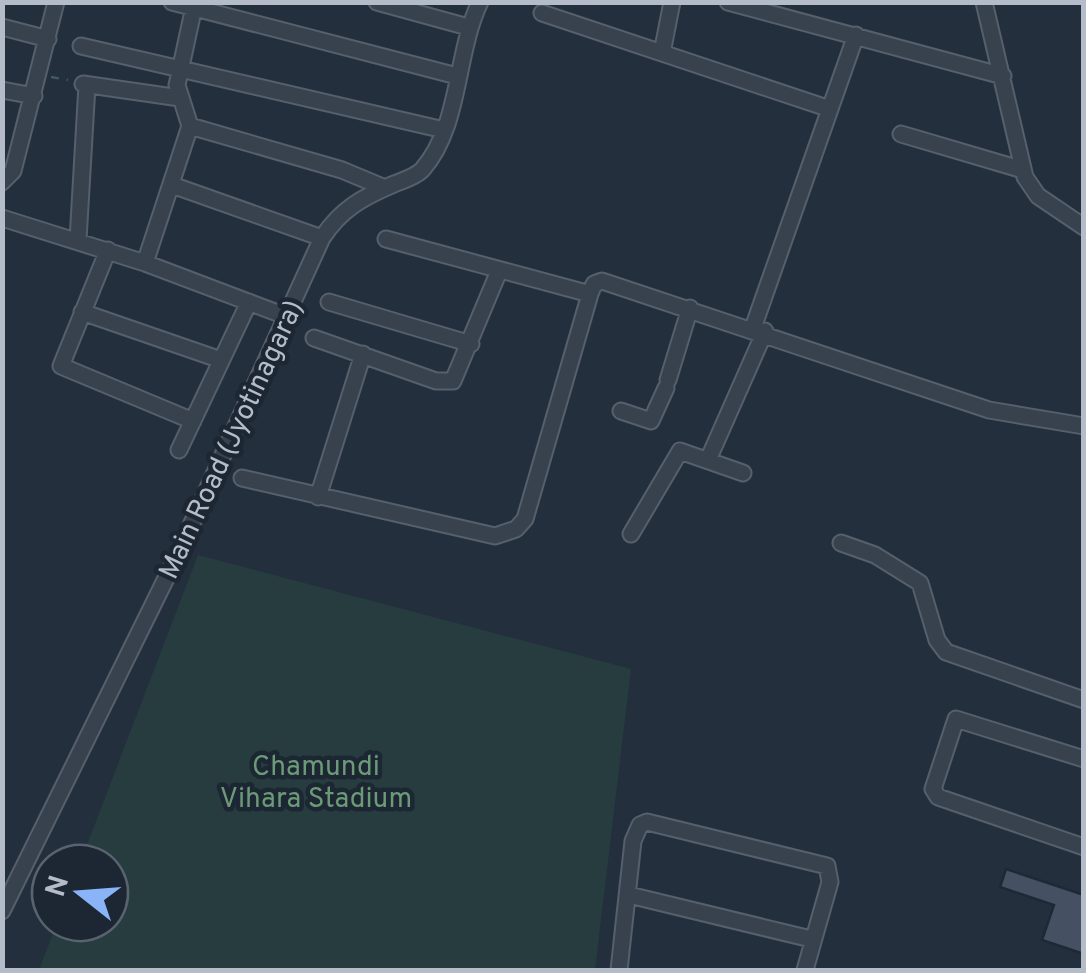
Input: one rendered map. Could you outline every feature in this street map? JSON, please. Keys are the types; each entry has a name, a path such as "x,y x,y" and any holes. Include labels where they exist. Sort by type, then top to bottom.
{"street":[{"path":"2,182 13,170 10,154 34,96 56,2"},
{"path":"172,2 458,76"},
{"path":"377,2 468,27"},
{"name":"Main Road (Jyotinagara)","path":"2,911 288,317 322,238 340,212 419,174 444,130 468,27 480,2"},
{"path":"662,53 672,2"},
{"path":"728,2 1003,76"},
{"path":"984,2 1024,170 1038,196 1084,227"},
{"path":"145,263 190,126 177,85 195,5"},
{"path":"542,13 830,110"},
{"path":"2,28 48,40"},
{"path":"708,460 759,330 856,35"},
{"path":"82,46 444,130"},
{"path":"78,240 85,84 180,98"},
{"path":"2,90 34,96"},
{"path":"190,126 342,170 384,188"},
{"path":"901,134 1024,170"},
{"path":"172,185 322,238"},
{"path":"2,218 108,250 288,317"},
{"path":"386,239 590,294"},
{"path":"108,250 61,366 193,422"},
{"path":"314,338 447,382 459,377 499,271"},
{"path":"242,478 496,536 516,528 524,519 590,294 594,284 602,281 759,330 989,410 1084,426"},
{"path":"180,450 248,302"},
{"path":"329,302 471,344"},
{"path":"621,411 651,421 667,384 690,308"},
{"path":"82,312 221,360"},
{"path":"318,497 363,354"},
{"path":"631,534 678,452 743,474"},
{"path":"841,544 875,555 920,583 937,640 946,652 1084,700"},
{"path":"1084,759 956,719 933,789 938,797 1084,847"},
{"path":"619,970 633,841 640,825 647,822 822,861 830,869 830,882 805,970"},
{"path":"629,895 811,939"}],"path":[{"path":"40,74 85,84"}],"green space":[{"name":"Chamundi Vihara Stadium","path":"198,555 631,669 595,970 39,970 49,943 130,943 130,843 88,843"}],"building":[{"path":"1006,869 1084,895 1084,954 1042,940 1054,905 1000,887"}]}
